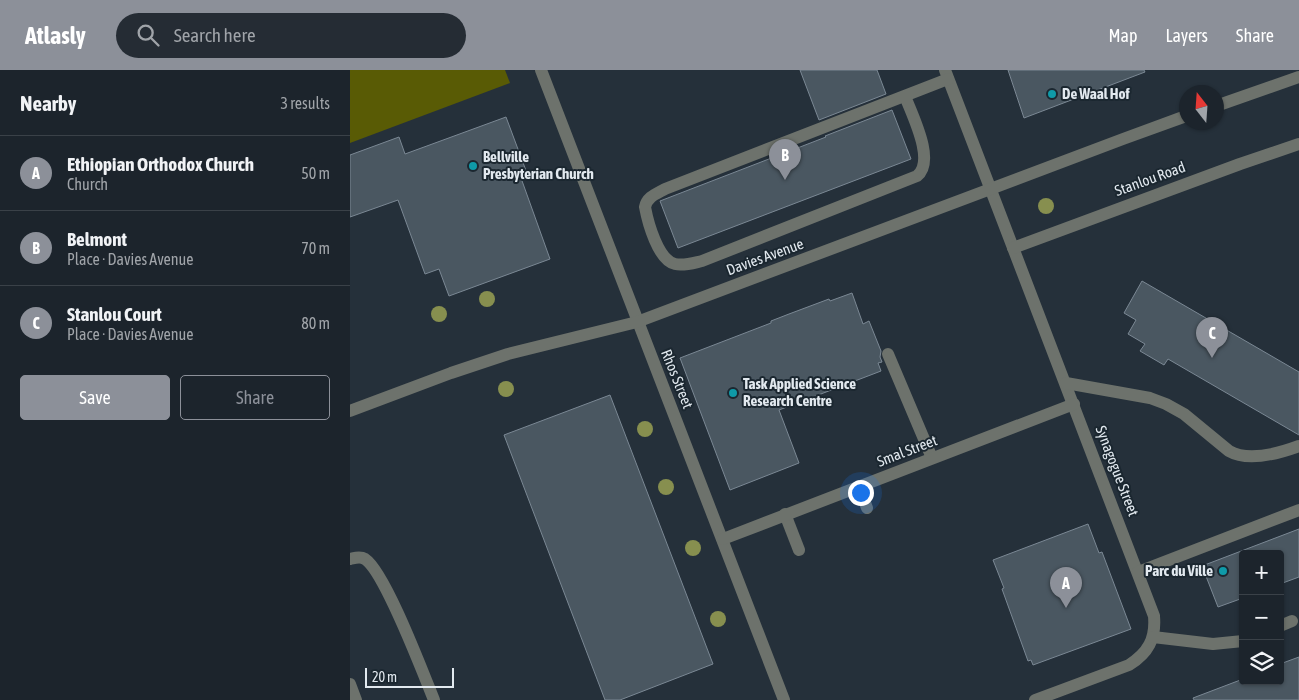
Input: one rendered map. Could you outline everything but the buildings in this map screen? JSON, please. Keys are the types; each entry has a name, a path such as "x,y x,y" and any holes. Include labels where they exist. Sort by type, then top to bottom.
{"street":[{"name":"Rhos Street","path":"541,70 637,322 723,539 781,699"},
{"path":"905,96 923,145 925,156 921,171 917,176 702,261 677,265 668,261 660,251 645,207 646,202 654,194 905,96 946,75"},
{"name":"Synagogue Street","path":"946,75 1138,572 1154,616 1154,637"},
{"path":"1224,103 1299,77"},
{"name":"Davies Avenue","path":"350,412 451,373 508,354 637,322 1179,119"},
{"name":"Stanlou Road","path":"1012,248 1231,167 1299,144"},
{"path":"888,354 932,458"},
{"path":"1066,383 1150,398 1166,404 1184,414 1229,451 1236,454 1268,455 1284,452 1299,446"},
{"name":"Smal Street","path":"723,539 1074,404"},
{"path":"859,486 867,508"},
{"path":"1138,572 1299,510"},
{"path":"785,514 799,550"},
{"path":"350,559 360,557 373,567 407,634 434,700"},
{"path":"1035,700 1129,664 1144,654 1154,637 1213,644 1239,641"},
{"path":"350,684 356,700"}],"shaded area":[{"path":"350,70 505,70 510,83 350,143"}],"place":[{"name":"De Waal Hof","path":"1052,94"},
{"name":"Bellville Presbyterian Church","path":"473,166"},
{"name":"Belmont","path":"785,180"},
{"name":"Stanlou Court","path":"1212,358"},
{"name":"Task Applied Science Research Centre","path":"733,393"},
{"name":"Parc du Ville","path":"1223,571"},
{"name":"Ethiopian Orthodox Church","path":"1066,608"}]}
